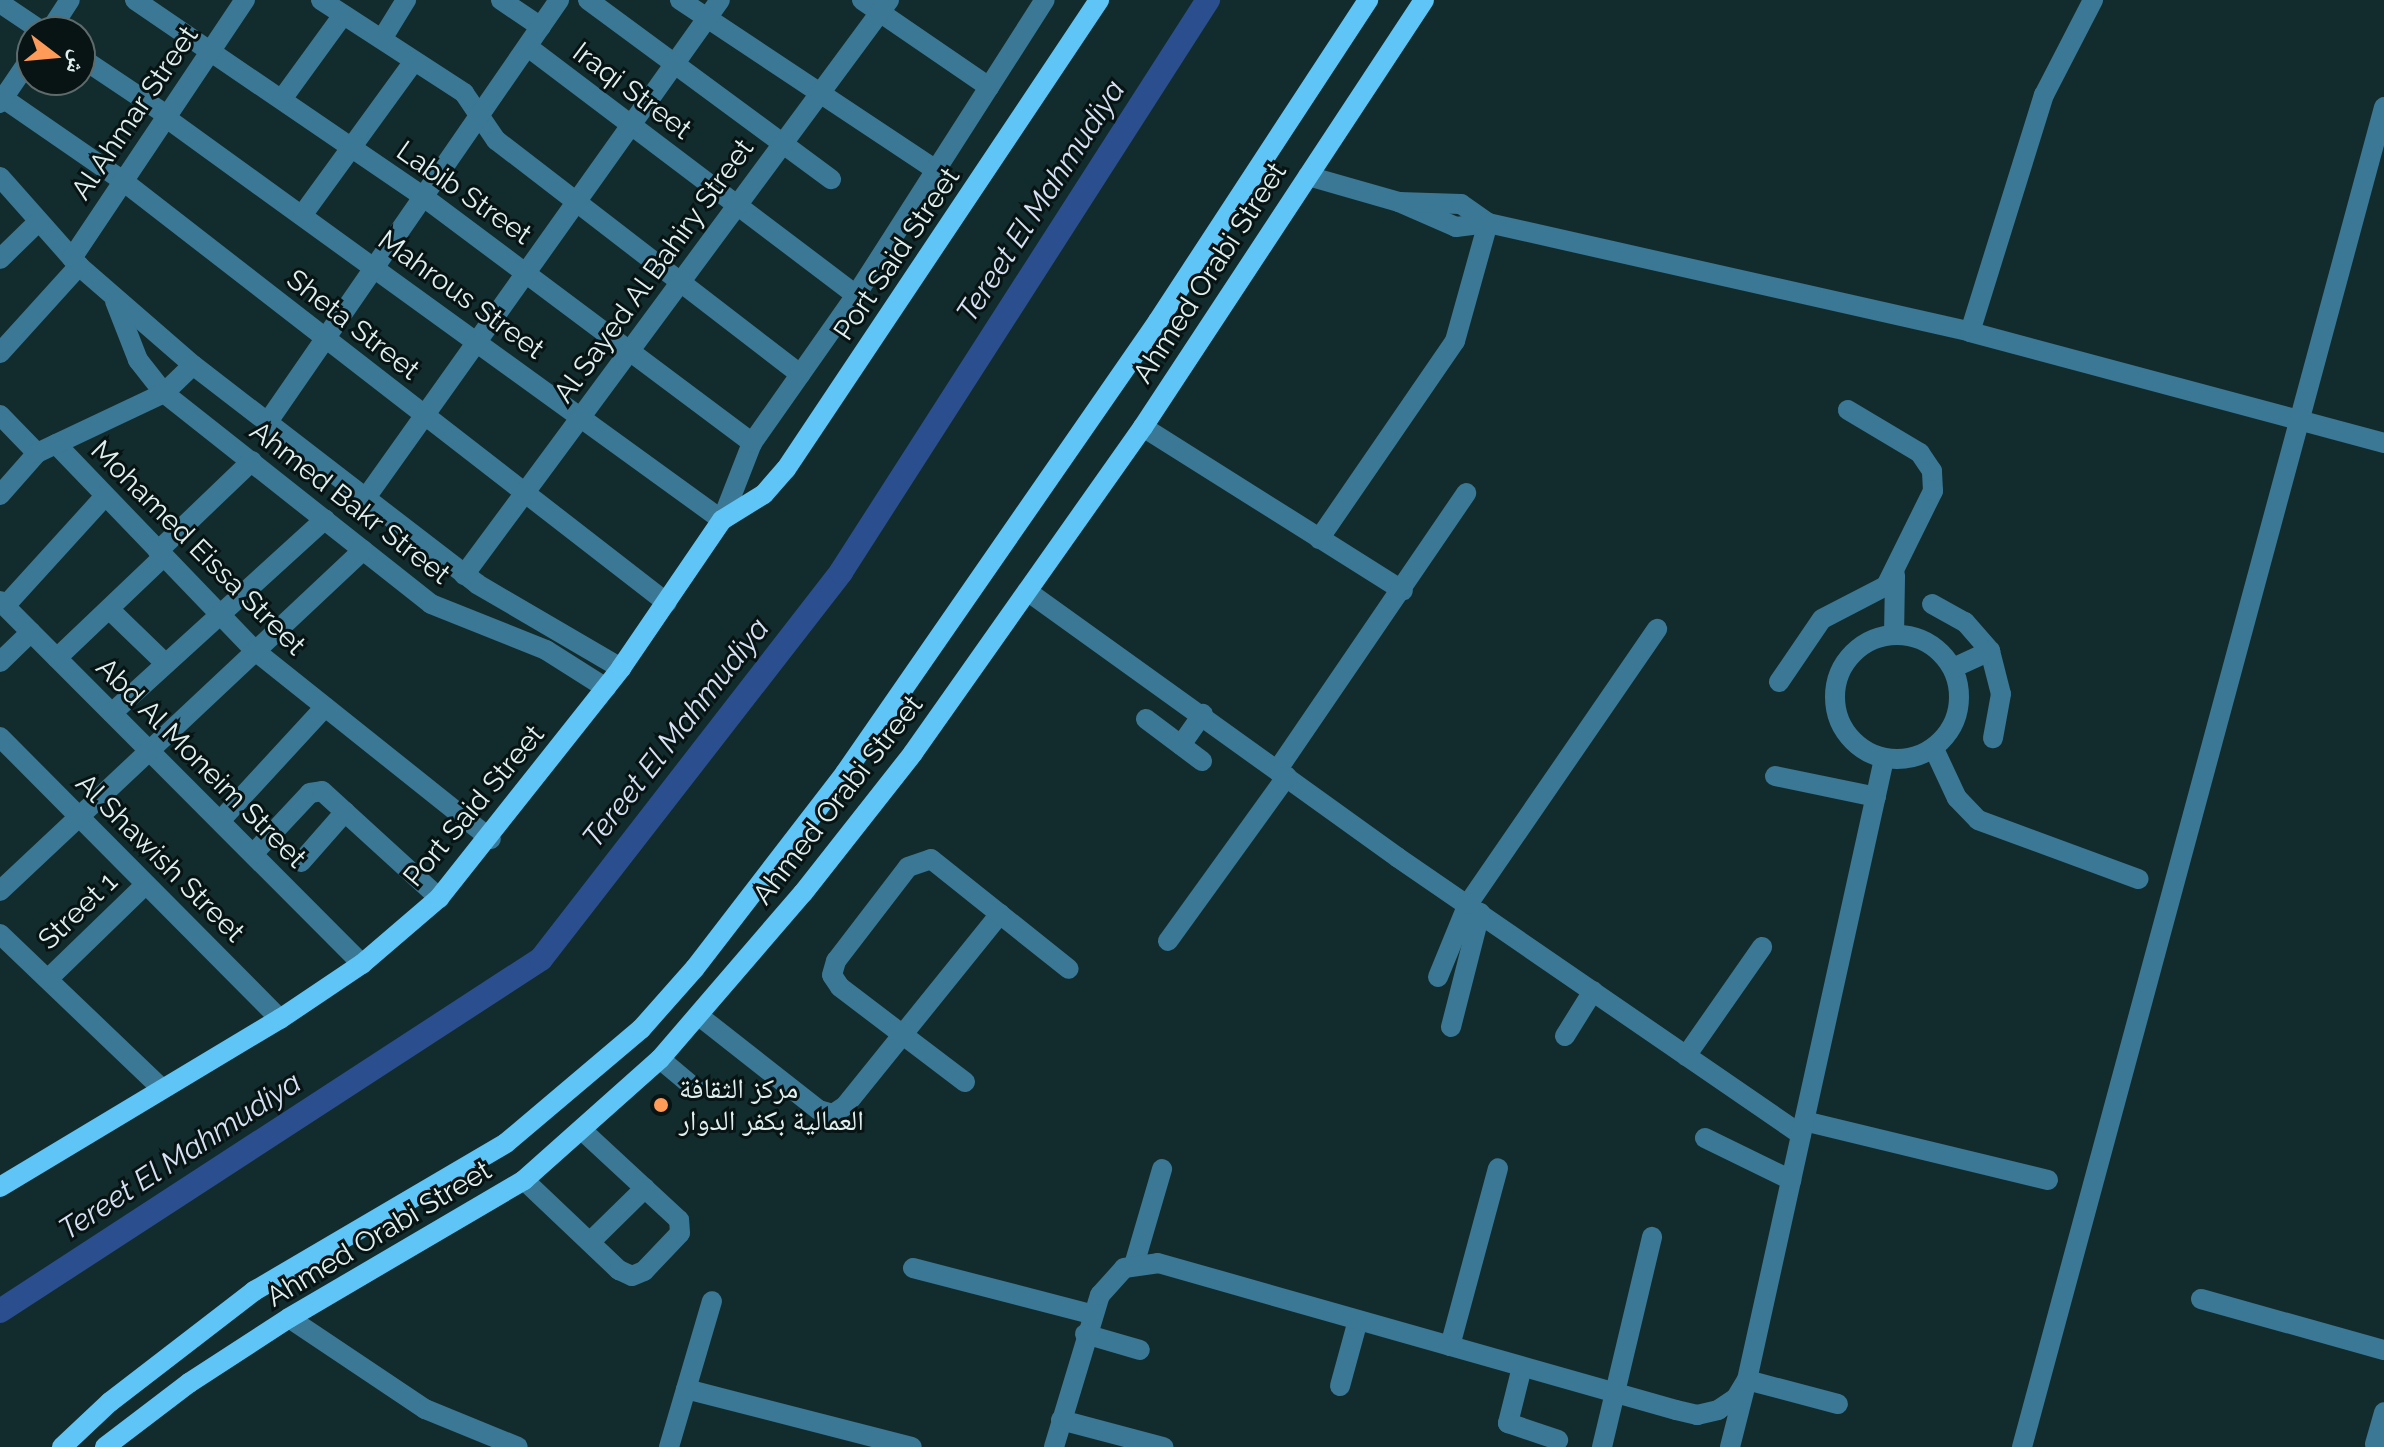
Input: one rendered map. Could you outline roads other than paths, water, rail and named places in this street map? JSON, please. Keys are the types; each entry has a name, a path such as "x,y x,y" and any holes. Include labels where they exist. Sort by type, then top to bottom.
{"main road":[{"name":"Port Said Street","path":"0,1187 280,1019 362,964 439,898 491,839 621,668 722,520 764,494 786,469 1099,0"},
{"name":"Ahmed Orabi Street","path":"62,1447 170,1356 254,1291 506,1143 606,1063 695,968 845,773 1158,321 1368,0"},
{"name":"Ahmed Orabi Street","path":"105,1447 189,1383 289,1318 524,1180 583,1131 660,1059 862,820 1143,427 1424,0"},
{"path":"170,1356 189,1383"}],"street":[{"name":"Labib Street","path":"135,0 425,198 631,348 752,443"},
{"name":"Al Ahmar Street","path":"0,353 76,262 123,181 245,0"},
{"path":"321,0 464,93 496,140 800,374"},
{"path":"382,39 406,0"},
{"name":"Iraqi Street","path":"501,0 541,27"},
{"path":"267,423 559,0"},
{"path":"588,0 831,179"},
{"path":"680,0 936,170"},
{"path":"365,499 720,0"},
{"path":"862,0 884,6 989,87"},
{"name":"Port Said Street","path":"722,520 752,443 856,295 1045,0"},
{"path":"1970,332 2048,84 2093,0"},
{"path":"0,3 21,16"},
{"name":"Al Sayed Al Bahiry Street","path":"461,618 470,579 524,494 884,6"},
{"path":"282,99 343,15"},
{"name":"Iraqi Street","path":"528,47 856,295"},
{"path":"303,214 414,61"},
{"name":"Mahrous Street","path":"96,68 375,265 722,520"},
{"path":"1,99 16,78"},
{"name":"Sheta Street","path":"1,99 123,181 667,603"},
{"path":"2022,1447 2384,107"},
{"path":"1308,176 1399,202 1461,204 1488,223 1970,332 2384,443"},
{"name":"Ahmed Bakr Street","path":"0,177 115,301 193,365 470,579 621,668"},
{"path":"0,259 39,221"},
{"path":"1319,539 1455,341 1488,223"},
{"name":"Ahmed Bakr Street","path":"115,301 138,360 164,393 431,604 546,650 606,688"},
{"path":"0,495 37,453 164,393 193,365"},
{"path":"1779,682 1822,619 1876,595 1895,575 1929,502 1932,471 1920,453 1848,410"},
{"path":"0,415 37,453"},
{"path":"1143,427 1403,591"},
{"name":"Mohamed Eissa Street","path":"56,444 254,650 491,839"},
{"path":"57,658 109,609 252,461"},
{"path":"1168,941 1283,773 1466,493"},
{"path":"2,604 105,496"},
{"path":"112,713 325,519"},
{"path":"0,891 363,550"},
{"path":"1894,635 1895,575"},
{"path":"1027,591 1686,1056 1803,1128 2048,1180"},
{"path":"490,628 503,600"},
{"name":"Abd Al Moneim Street","path":"2,604 362,964"},
{"path":"1932,604 1965,622 1990,651 2001,694 1993,738"},
{"path":"109,609 166,664"},
{"path":"1438,977 1474,908 1657,629"},
{"path":"0,662 31,632"},
{"path":"1894,635 1910,635 1935,647 1953,668 1960,689 1959,712 1950,733 1934,749 1910,759 1884,759 1859,748 1841,726 1834,699 1840,671 1857,649 1894,635"},
{"path":"1953,668 1990,651"},
{"path":"220,821 325,707"},
{"path":"1181,745 1203,714"},
{"path":"1146,719 1202,761"},
{"path":"1934,749 1957,798 1978,820 2138,879"},
{"name":"Al Shawish Street","path":"5,751 79,816 280,1019"},
{"path":"1730,1447 1884,759"},
{"path":"1775,776 1876,797"},
{"path":"253,854 316,790 345,812 439,898"},
{"path":"301,862 345,812"},
{"path":"965,1082 840,987 832,975 836,961 908,867 931,859 1069,969"},
{"name":"Street 1","path":"48,979 146,884"},
{"path":"1451,1027 1474,908"},
{"path":"699,1016 826,1114 845,1106 1000,914"},
{"path":"0,934 162,1089"},
{"path":"1686,1056 1762,947"},
{"path":"1565,1036 1593,991"},
{"path":"660,1059 697,1090"},
{"path":"524,1180 625,1274 644,1271 681,1229 679,1220 583,1131"},
{"path":"1705,1138 1791,1180"},
{"path":"1450,1346 1498,1168"},
{"path":"1134,1265 1162,1169"},
{"path":"590,1242 645,1188"},
{"path":"1602,1447 1652,1237"},
{"path":"1054,1447 1091,1314 1113,1278 1134,1265 1181,1265 1358,1320 1697,1415 1718,1410 1736,1398 1747,1380"},
{"path":"913,1268 1091,1314"},
{"path":"2201,1299 2384,1350"},
{"path":"669,1447 712,1301"},
{"path":"289,1318 389,1389 518,1447"},
{"path":"1340,1386 1358,1320"},
{"path":"1085,1334 1140,1350"},
{"path":"1522,1367 1508,1423 1558,1440"},
{"path":"1747,1380 1838,1404"},
{"path":"686,1389 912,1447"},
{"path":"2375,1444 2384,1412"},
{"path":"1061,1420 1163,1447"}],"waterway":[{"name":"Tereet El Mahmudiya","path":"0,1311 541,959 841,572 1208,0"}],"place":[{"name":"مركز الثقافة العمالية بكفر الدوار","path":"661,1105"}]}
